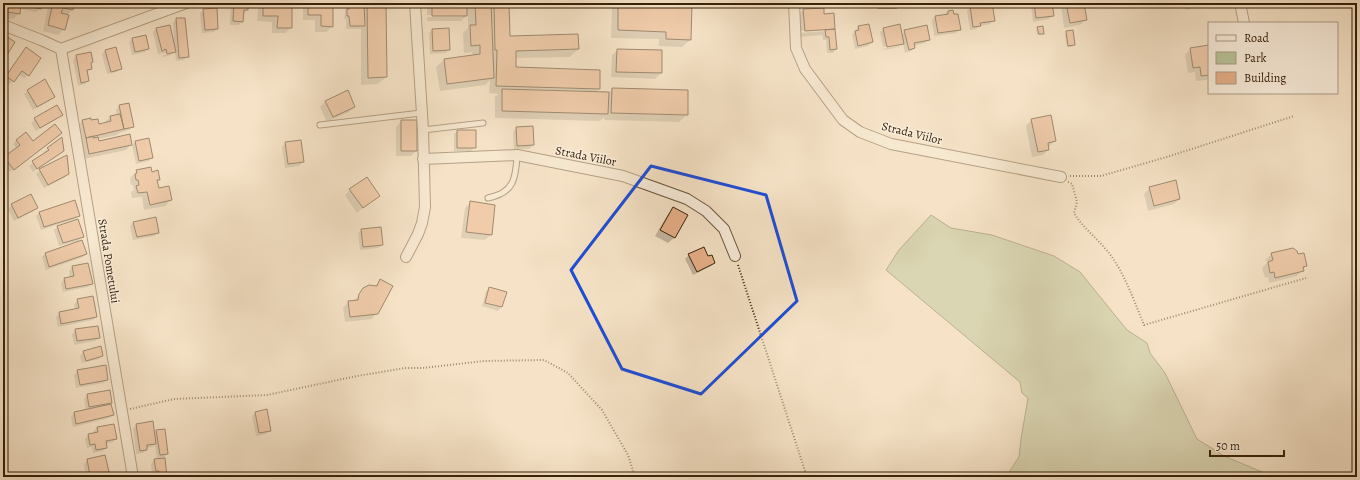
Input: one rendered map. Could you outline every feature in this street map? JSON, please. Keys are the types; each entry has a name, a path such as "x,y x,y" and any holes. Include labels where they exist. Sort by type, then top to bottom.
{"street":[{"path":"3,25 61,49 186,3"},
{"path":"406,257 418,234 425,207 416,3"},
{"name":"Strada Viilor","path":"794,3 796,48 805,69 843,120 860,132 891,144 1061,177"},
{"path":"880,3 895,3"},
{"path":"1240,3 1244,22"},
{"name":"Strada Pometului","path":"61,49 133,477"},
{"name":"Strada Viilor","path":"423,159 517,155 623,176 687,199 706,211 724,229 735,256"}],"lane":[{"path":"320,125 422,114"},
{"path":"422,130 482,124"},
{"path":"488,198 498,196 507,190 515,179 517,155"}],"path":[{"path":"1061,177 1101,176 1170,156 1294,116"},
{"path":"1061,177 1072,184 1076,202 1074,213 1078,221 1109,254 1122,273 1144,325 1306,278"},
{"path":"735,256 807,477"},
{"path":"121,411 174,399 267,395 357,376 405,368 423,368 484,361 544,360 568,373 602,410 628,455 635,477"}],"highlighted area":[{"path":"651,166 766,195 797,301 701,394 622,369 571,270"}],"green space":[{"path":"931,215 951,228 992,235 1054,256 1080,272 1127,330 1147,343 1150,353 1165,373 1197,439 1224,456 1274,477 1006,477 1019,457 1028,398 1022,393 1020,382 886,270 899,250"}],"building":[{"path":"3,3 7,3 6,11 3,11"},
{"path":"8,3 21,3 20,14 7,12"},
{"path":"26,3 41,3 41,9 26,6"},
{"path":"53,3 75,3 73,10 63,8 61,13 69,15 65,30 48,25"},
{"path":"234,3 248,3 248,10 244,10 243,22 233,21"},
{"path":"263,3 292,3 292,28 277,28 278,16 263,16"},
{"path":"308,3 333,3 333,27 321,26 321,15 308,15"},
{"path":"349,3 364,3 365,26 350,26 349,16 347,16"},
{"path":"367,3 386,3 387,77 368,78"},
{"path":"432,3 467,3 467,16 432,16"},
{"path":"475,3 491,3 494,78 447,84 444,59 480,54 480,45 471,46 470,25 476,25"},
{"path":"494,3 509,3 510,36 578,34 579,49 516,51 516,67 600,70 600,89 496,86 497,50 495,50"},
{"path":"618,3 692,3 691,40 666,39 666,32 618,30"},
{"path":"992,3 995,21 980,23 981,26 973,27 970,6"},
{"path":"1034,3 1052,3 1054,16 1036,18"},
{"path":"1066,3 1084,3 1087,20 1070,23"},
{"path":"217,8 218,29 205,30 203,9"},
{"path":"824,8 824,14 834,13 835,29 805,31 803,9"},
{"path":"953,10 954,14 958,14 961,30 938,33 935,16 948,14 948,11"},
{"path":"176,18 185,18 189,57 179,58"},
{"path":"869,24 873,42 858,46 855,31 859,30 858,26"},
{"path":"900,24 904,44 887,47 883,28"},
{"path":"170,25 176,52 167,54 166,49 162,51 156,28"},
{"path":"927,25 930,40 914,43 915,48 909,50 904,30"},
{"path":"1043,26 1044,34 1039,34 1037,27"},
{"path":"449,28 450,50 433,51 432,29"},
{"path":"835,29 837,49 830,50 829,37 826,37 825,30"},
{"path":"1073,30 1075,45 1068,46 1066,31"},
{"path":"3,34 15,42 7,55 3,52"},
{"path":"146,35 149,49 135,52 132,38"},
{"path":"1208,45 1208,75 1201,76 1200,67 1193,68 1190,48"},
{"path":"26,47 41,58 29,76 22,71 14,82 6,76"},
{"path":"116,47 122,69 111,72 105,50"},
{"path":"617,49 662,50 662,73 616,72"},
{"path":"91,52 93,62 91,63 92,69 87,70 89,81 81,83 76,55"},
{"path":"45,79 55,97 37,107 27,90"},
{"path":"612,88 688,90 688,115 611,113"},
{"path":"502,89 609,92 608,114 502,111"},
{"path":"348,90 355,107 333,117 325,101"},
{"path":"129,103 134,127 124,129 119,105"},
{"path":"57,105 63,115 40,128 34,118"},
{"path":"120,114 124,129 86,138 82,120 91,118 91,120 98,119 99,124 111,121 110,116"},
{"path":"1051,115 1056,141 1048,143 1049,150 1038,152 1031,119"},
{"path":"401,120 417,120 417,151 401,151"},
{"path":"55,124 62,133 14,170 4,157 20,145 16,140 26,132 33,141"},
{"path":"533,126 534,145 517,146 516,127"},
{"path":"457,130 476,130 476,148 457,148"},
{"path":"130,134 132,145 89,154 86,138 93,136 93,138 98,137 99,141"},
{"path":"62,137 64,151 37,169 32,161 49,150 47,148"},
{"path":"149,138 153,158 139,161 135,141"},
{"path":"301,140 304,162 288,164 285,142"},
{"path":"67,155 69,174 48,185 39,169"},
{"path":"151,167 152,172 158,170 160,180 157,180 159,188 169,186 172,200 150,205 147,192 138,193 136,186 139,185 138,180 136,180 136,170"},
{"path":"367,177 380,196 363,208 349,189"},
{"path":"1176,180 1180,199 1154,206 1149,187"},
{"path":"31,194 38,208 18,218 11,204"},
{"path":"75,200 80,216 44,227 39,212"},
{"path":"470,201 495,205 492,235 466,232"},
{"path":"673,207 688,215 675,238 660,230"},
{"path":"156,217 159,233 137,237 133,222"},
{"path":"78,219 84,237 63,243 57,226"},
{"path":"381,227 383,245 363,247 361,229"},
{"path":"82,240 87,254 49,267 45,253"},
{"path":"704,247 708,256 712,255 715,263 697,272 688,254"},
{"path":"1293,248 1298,254 1304,253 1307,266 1303,267 1304,271 1275,278 1274,272 1270,273 1268,262 1273,260 1271,253"},
{"path":"88,263 93,284 66,289 64,278 74,276 72,266"},
{"path":"380,279 393,286 378,314 350,317 348,301 358,300 359,294 363,288 369,285 377,286"},
{"path":"489,287 507,292 502,307 485,303"},
{"path":"93,296 97,317 61,324 59,312 79,308 77,299"},
{"path":"98,326 100,338 77,341 75,329"},
{"path":"101,346 103,356 86,361 83,351"},
{"path":"106,365 108,380 80,385 77,370"},
{"path":"110,390 112,403 89,407 87,394"},
{"path":"111,404 114,415 76,424 74,412"},
{"path":"267,409 271,431 259,433 255,412"},
{"path":"153,421 156,444 147,445 147,450 140,451 136,424"},
{"path":"114,424 117,439 106,441 107,448 96,450 95,444 90,445 88,434 98,432 97,427"},
{"path":"165,429 168,454 160,455 156,430"},
{"path":"105,455 109,472 90,476 87,459"},
{"path":"165,458 167,477 160,477 159,471 156,471 154,459"}]}
